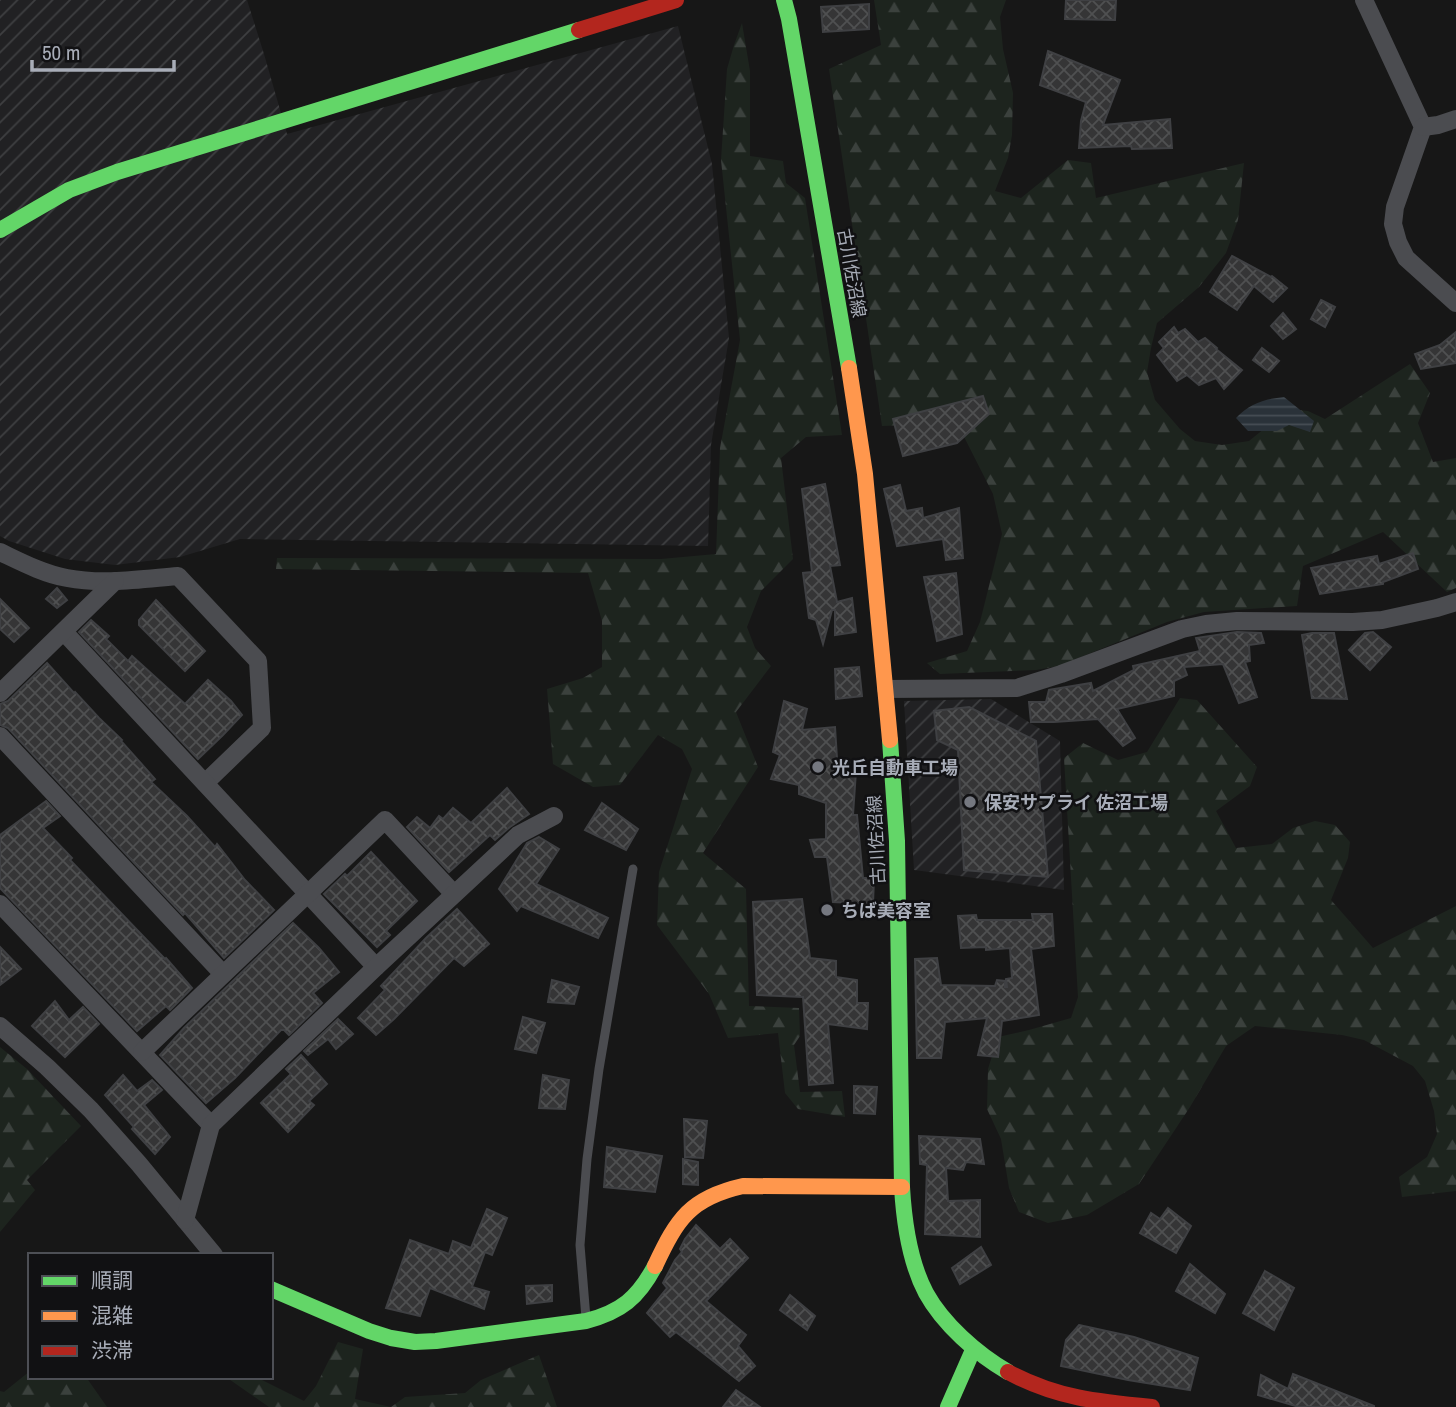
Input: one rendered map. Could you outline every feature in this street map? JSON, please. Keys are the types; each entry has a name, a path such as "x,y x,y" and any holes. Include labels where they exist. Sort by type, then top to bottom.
{"main road":[{"path":"0,230 69,190 117,172 676,0"},
{"name":"古川佐沼線","path":"784,0 792,31 865,474 898,841 902,1187 904,1218 913,1257 926,1293 946,1322 973,1350 1000,1368 1058,1393 1152,1407"},
{"path":"273,1290 369,1331 415,1342 586,1321 610,1315 629,1302 644,1286 671,1232 685,1214 704,1199 723,1190 743,1186 902,1187"},
{"path":"948,1407 973,1350"}],"street":[{"path":"1364,0 1423,127 1395,207 1393,224 1398,242 1406,258 1456,303"},
{"path":"1423,127 1456,119"},
{"path":"0,552 36,569 67,578 115,581 178,576 258,661 262,728 205,783"},
{"path":"0,693 115,581"},
{"path":"886,689 1017,688 1182,629 1206,624 1237,621 1382,620 1456,602"},
{"path":"64,632 376,967"},
{"path":"0,736 223,974"},
{"path":"185,1220 211,1125 517,835 554,816"},
{"path":"142,1052 386,820 454,894"},
{"path":"0,904 211,1125"},
{"path":"0,1026 91,1110 212,1253"}],"lane":[{"path":"586,1321 580,1245 587,1159 599,1069 633,869"}],"shaded area":[{"path":"0,0 247,0 287,134 678,26 712,164 729,338 711,445 708,546 240,539 180,557 115,565 65,559 0,536"},
{"path":"1284,397 1314,421 1310,432 1289,425 1277,431 1248,431 1236,418 1258,403"},
{"name":"保安サプライ 佐沼工場","path":"991,699 1060,741 1064,890 914,870 904,701"}],"green space":[{"path":"874,0 1006,0 1000,17 1003,49 1013,93 1012,135 1008,158 995,191 1021,198 1068,160 1091,163 1096,198 1244,163 1238,220 1226,253 1199,287 1157,323 1147,372 1155,400 1180,429 1195,441 1222,445 1249,441 1289,409 1308,411 1325,419 1410,364 1430,393 1418,423 1433,462 1456,458 1456,588 1447,592 1383,532 1303,566 1297,606 1204,612 1167,622 1059,666 1036,670 940,674 927,663 967,651 980,622 1002,534 993,494 957,423 882,426 829,69 881,45"},
{"path":"742,23 750,71 750,156 783,161 786,183 805,198 842,435 806,437 781,458 793,559 761,591 747,627 755,648 771,666 736,712 758,767 703,853 746,889 749,1006 799,1008 800,1036 794,1045 800,1092 842,1091 845,1117 798,1109 785,1093 778,1033 728,1038 709,994 657,925 659,872 692,769 682,749 658,735 620,785 593,787 553,764 547,689 583,678 602,667 602,621 588,573 276,569 277,558 661,559 716,554 720,448 740,340 721,160 727,69"},
{"path":"1180,698 1197,700 1257,767 1250,786 1216,811 1236,848 1272,844 1293,828 1315,821 1335,825 1350,842 1348,858 1331,900 1373,948 1456,906 1456,1191 1402,1197 1399,1177 1427,1157 1437,1134 1434,1111 1425,1081 1413,1066 1364,1040 1342,1035 1255,1026 1226,1046 1139,1184 1087,1215 1048,1223 1019,1212 1009,1188 1001,1139 987,1109 988,1069 998,1037 1071,1018 1078,997 1064,758 1083,743 1118,760 1147,752"},
{"path":"0,1047 27,1069 81,1126 27,1180 35,1190 0,1232"},
{"path":"338,1342 363,1349 355,1399 391,1407 269,1407 229,1379 260,1379 304,1401 316,1386"},
{"path":"539,1355 557,1407 391,1407 405,1397 465,1393 481,1380"},
{"path":"28,1373 28,1379 87,1379 107,1407 0,1407 0,1391 4,1392"}],"building":[{"path":"1066,0 1116,0 1115,20 1065,19"},
{"path":"869,4 869,29 823,32 821,7"},
{"path":"1048,51 1120,80 1103,125 1170,119 1172,148 1079,148 1086,102 1040,85"},
{"path":"1232,256 1272,276 1287,288 1273,302 1254,286 1237,310 1210,292"},
{"path":"1321,300 1335,307 1325,327 1311,319"},
{"path":"1283,313 1296,329 1283,339 1271,326"},
{"path":"1174,327 1178,333 1185,329 1198,342 1205,338 1242,370 1224,389 1216,378 1199,385 1187,375 1177,381 1157,355 1164,348 1159,342"},
{"path":"1456,332 1456,363 1421,369 1415,354 1440,345"},
{"path":"1262,348 1279,361 1269,372 1253,360"},
{"path":"983,396 989,414 957,443 903,456 893,419"},
{"path":"825,484 840,565 830,566 837,602 852,598 856,632 835,635 835,610 832,610 823,644 816,620 809,618 803,573 812,572 802,489"},
{"path":"900,485 906,511 922,508 923,518 959,508 963,558 946,560 943,539 897,546 884,489"},
{"path":"1413,553 1418,569 1383,584 1320,594 1311,568 1377,556 1379,564"},
{"path":"956,573 962,634 937,641 924,577"},
{"path":"57,588 67,600 57,608 46,599"},
{"path":"0,599 29,628 14,642 0,629"},
{"path":"156,600 205,651 185,671 139,625 139,620"},
{"path":"91,620 109,636 106,639 128,661 132,656 185,704 208,680 242,715 198,759 79,632"},
{"path":"1237,632 1261,633 1264,643 1249,645 1250,661 1245,662 1257,697 1239,703 1223,664 1184,667 1187,675 1174,681 1174,696 1117,709 1135,738 1123,746 1098,719 1031,722 1029,702 1046,702 1049,690 1091,683 1093,691 1134,670 1133,666 1200,651 1196,638"},
{"path":"1373,632 1391,647 1370,670 1349,650 1365,633"},
{"path":"1334,633 1347,699 1312,698 1302,635"},
{"path":"47,663 122,740 155,779 151,782 215,847 217,844 245,880 274,910 224,958 185,913 183,915 8,728 0,725 0,704 8,701"},
{"path":"859,667 862,696 836,699 835,669"},
{"path":"784,701 807,709 802,730 835,727 838,774 856,771 853,815 857,815 863,878 874,878 873,904 833,902 827,857 815,857 810,840 826,839 826,803 799,794 799,785 771,779 780,755 773,752"},
{"path":"969,707 1036,741 1048,877 964,870 958,750 937,740 934,711"},
{"path":"507,788 529,814 495,840 490,835 449,872 407,827 417,817 430,828 439,816 443,819 453,808 471,823"},
{"path":"46,801 60,816 43,828 192,988 170,1010 166,1006 137,1031 0,888 0,835"},
{"path":"602,803 638,829 626,850 585,830"},
{"path":"539,837 559,849 536,884 608,918 598,938 521,906 517,911 499,889 527,843"},
{"path":"371,852 417,901 386,931 390,935 377,947 324,894"},
{"path":"802,899 810,958 836,961 836,977 857,980 857,1003 868,1003 867,1029 828,1024 833,1083 809,1085 803,997 757,995 753,902"},
{"path":"457,909 489,944 464,966 454,958 376,1035 358,1018 385,990 381,986"},
{"path":"1032,914 1052,914 1054,946 1031,949 1039,1015 1002,1021 998,1057 978,1055 987,1018 945,1022 941,1058 917,1058 915,959 937,958 941,985 995,986 997,980 1005,981 1007,987 1006,979 1012,978 1010,948 961,948 958,916 976,915 977,920 1033,920"},
{"path":"293,923 339,972 313,993 322,1003 289,1035 281,1030 235,1078 206,1103 160,1055 184,1028"},
{"path":"0,947 21,969 0,985"},
{"path":"552,980 579,987 574,1004 548,1002"},
{"path":"55,1001 69,1020 83,1007 99,1024 65,1057 32,1026"},
{"path":"523,1017 545,1023 536,1053 515,1049"},
{"path":"338,1019 353,1034 336,1049 328,1039 308,1055 304,1051"},
{"path":"301,1055 327,1084 309,1101 314,1105 288,1132 261,1103 291,1074 286,1069"},
{"path":"123,1075 137,1091 152,1080 162,1090 144,1105 170,1137 155,1154 105,1095"},
{"path":"543,1075 569,1080 565,1109 539,1108"},
{"path":"854,1086 877,1087 875,1114 854,1113"},
{"path":"684,1119 707,1121 703,1158 685,1157"},
{"path":"919,1136 980,1139 984,1164 966,1162 963,1170 946,1168 948,1201 980,1200 980,1237 925,1234 927,1165 920,1164"},
{"path":"607,1147 662,1156 655,1192 604,1187"},
{"path":"683,1159 698,1162 698,1185 683,1184"},
{"path":"1168,1208 1191,1226 1176,1253 1140,1233 1151,1213 1160,1219"},
{"path":"487,1209 507,1218 492,1255 485,1252 472,1287 489,1292 484,1309 430,1288 420,1316 386,1308 410,1240 449,1254 453,1241 471,1248"},
{"path":"696,1225 720,1249 730,1239 748,1258 706,1301 746,1335 738,1346 755,1366 739,1381 676,1332 670,1337 647,1313 667,1288 663,1283 682,1252 680,1249 685,1239"},
{"path":"981,1247 991,1265 960,1284 952,1268"},
{"path":"1190,1264 1225,1294 1215,1313 1176,1291"},
{"path":"1265,1271 1294,1288 1274,1330 1243,1313"},
{"path":"552,1285 552,1301 527,1304 526,1286"},
{"path":"790,1295 815,1316 807,1330 780,1310"},
{"path":"1079,1325 1134,1337 1198,1358 1190,1390 1061,1366 1066,1340"},
{"path":"1293,1374 1374,1407 1299,1407 1258,1395 1261,1375 1288,1389"},
{"path":"736,1390 760,1407 723,1407"}],"traffic: fast":[{"path":"784,0 849,368"},
{"path":"0,230 69,190 117,172 579,30"},
{"path":"890,740 897,841 902,1187 908,1241 920,1281 933,1305 951,1327 973,1347 1008,1372"},
{"path":"273,1290 391,1338 415,1342 436,1341 586,1321 598,1317 619,1308 635,1295 655,1266"},
{"path":"948,1407 973,1350"}],"traffic: slow":[{"path":"849,368 865,474 890,740"},
{"path":"655,1266 671,1235 687,1213 710,1197 725,1191 743,1186 902,1187"}],"traffic: jam":[{"path":"579,30 676,0"},
{"path":"1008,1372 1061,1393 1096,1401 1152,1407"}],"place":[{"name":"光丘自動車工場","path":"818,767"},
{"name":"保安サプライ 佐沼工場","path":"970,802"},
{"name":"ちば美容室","path":"827,910"}]}
